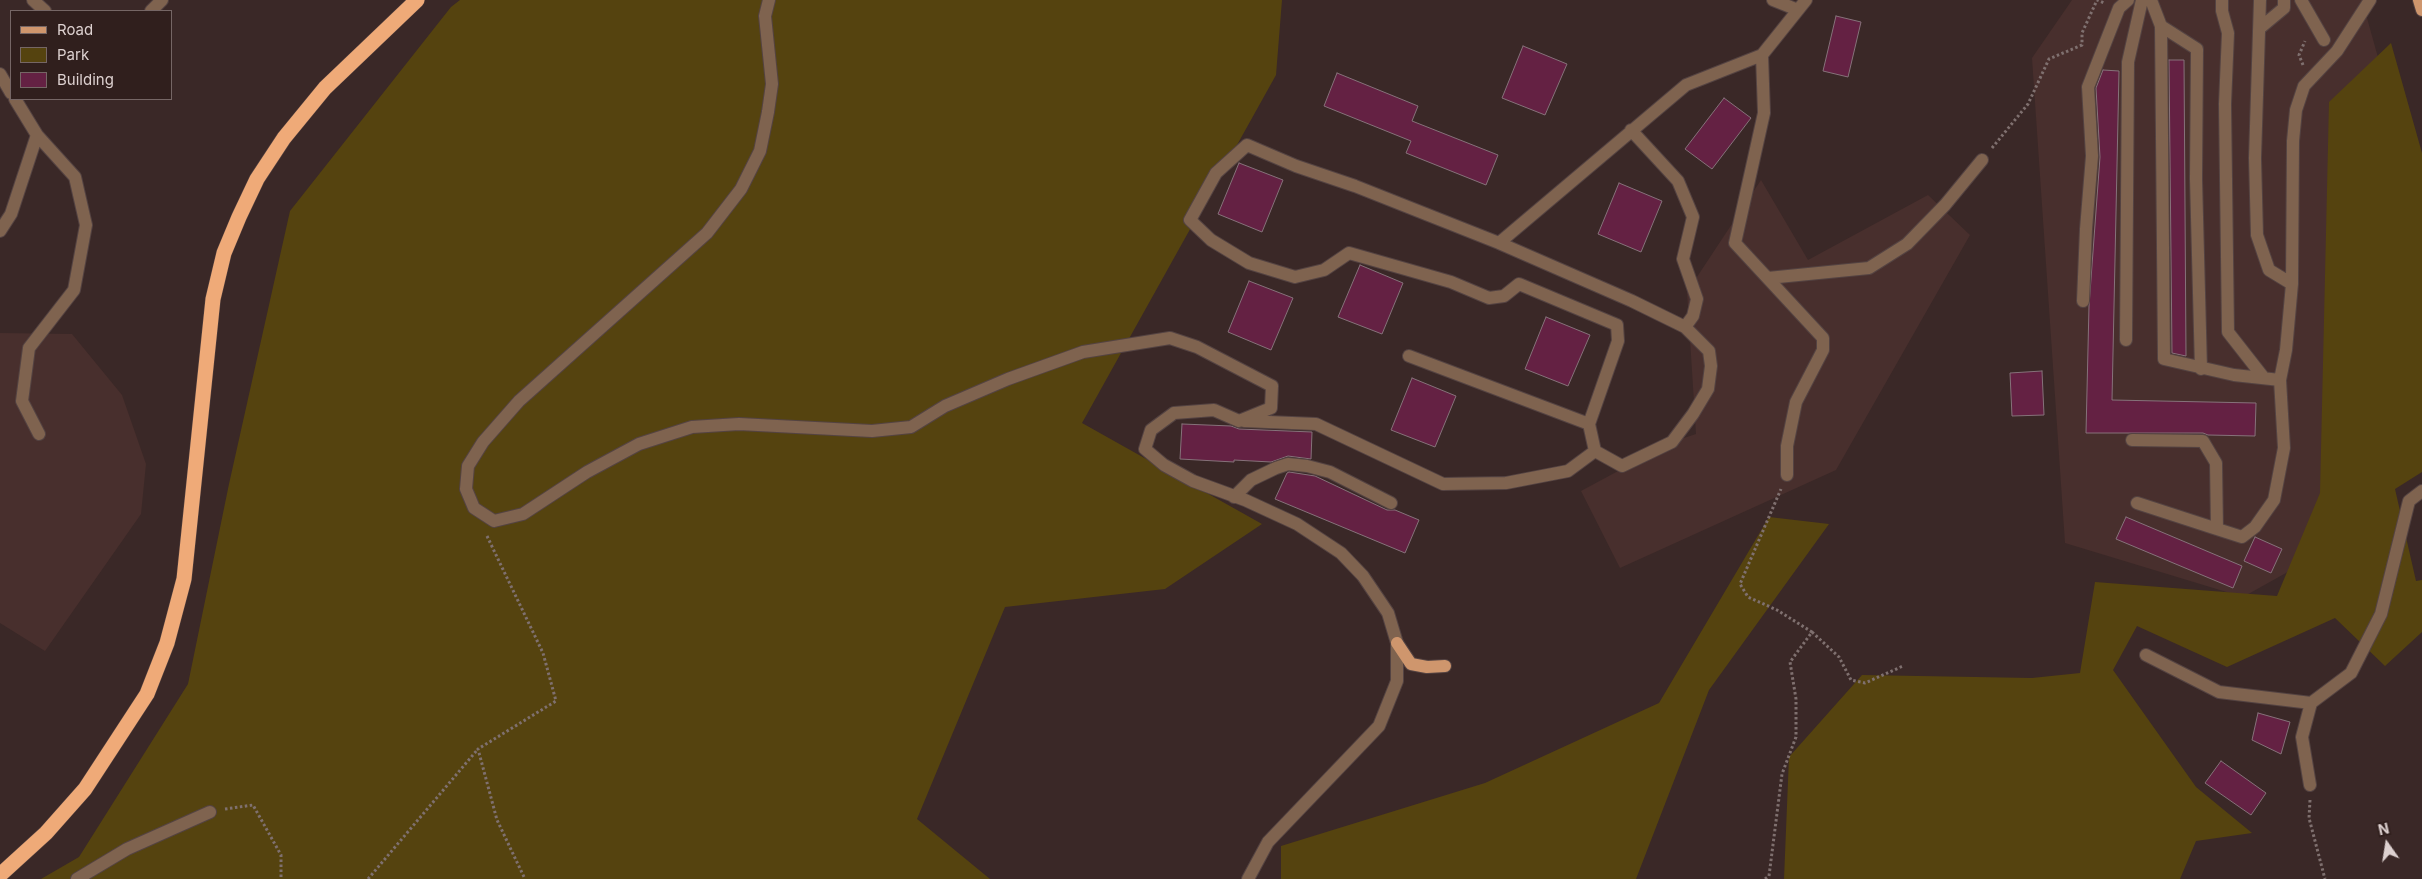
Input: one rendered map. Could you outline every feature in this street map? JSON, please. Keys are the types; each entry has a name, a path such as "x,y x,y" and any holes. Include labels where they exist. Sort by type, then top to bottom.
{"highway":[{"path":"0,875 46,833 85,789 147,694 167,644 184,579 214,299 224,253 257,179 284,138 325,88 417,0"}],"main road":[{"path":"2419,0 2422,10"},
{"path":"1397,644 1412,664 1427,667 1445,666"}],"street":[{"path":"33,0 44,10"},
{"path":"152,10 162,0"},
{"path":"769,0 765,16 772,84 768,112 760,151 741,189 707,233 519,401 483,442 468,466 466,489 474,508 494,521 523,514 587,472 638,444 692,427 739,424 872,431 911,427 945,406 963,398 1008,379 1083,352 1170,338 1198,347 1272,386 1271,408 1240,420"},
{"path":"1773,0 1798,10"},
{"path":"1499,242 1686,84 1762,55 1806,0"},
{"path":"2083,301 2092,156 2088,87 2119,8 2128,0"},
{"path":"2126,340 2128,62 2142,0"},
{"path":"2151,0 2161,26 2164,359 2201,369 2280,380"},
{"path":"2222,0 2222,11 2228,33 2225,104 2228,332 2264,378"},
{"path":"2260,0 2255,158 2257,235 2269,270 2292,284"},
{"path":"2260,28 2284,4 2300,0 2324,40"},
{"path":"2137,503 2242,537 2255,528 2274,500 2284,448 2280,380 2286,350 2292,284 2293,141 2296,110 2304,86 2342,44 2370,0"},
{"path":"2161,26 2197,49 2196,179 2201,369"},
{"path":"1762,55 1764,113 1735,243 1823,338 1823,350 1796,402 1787,446 1787,475"},
{"path":"0,74 10,91"},
{"path":"16,100 37,135 75,177 86,225 74,290 29,348 22,401 39,434"},
{"path":"1632,130 1678,180 1693,217 1683,259 1697,299 1693,316 1685,327"},
{"path":"0,232 11,214 37,135"},
{"path":"1247,145 1296,166 1354,186 1499,242 1632,301 1685,327 1708,351 1711,366 1708,389 1694,414 1672,442 1622,466 1595,451 1589,424 1618,341 1617,325 1606,319 1519,284 1504,296 1489,298 1451,282 1349,253 1324,270 1294,277 1249,264 1211,240 1190,220 1216,173 1247,145"},
{"path":"1768,278 1869,268 1906,244 1945,205 1982,160"},
{"path":"1409,356 1589,424"},
{"path":"1248,879 1268,842 1379,726 1397,681 1397,644 1388,613 1363,576 1341,553 1297,524 1193,481 1164,465 1145,449 1151,430 1174,413 1214,410 1240,420 1316,424 1443,484 1506,483 1568,471 1595,451"},
{"path":"2132,440 2203,441 2216,462 2217,529"},
{"path":"1234,497 1251,480 1288,464 1307,466 1330,472 1391,503"},
{"path":"2310,785 2302,737 2311,703 2351,673 2381,614 2409,501 2422,491"},
{"path":"2146,655 2219,692 2311,703"},
{"path":"77,879 128,849 210,812"}],"path":[{"path":"1982,160 2028,104 2049,59 2082,45 2082,33 2097,0"},
{"path":"1787,475 1740,584 1748,597 1777,610 1812,632 1839,657 1851,680 1865,683 1903,666"},
{"path":"368,879 478,749 556,701 543,653 474,508"},
{"path":"1765,879 1769,876 1782,774 1796,737 1796,698 1790,662 1812,632"},
{"path":"478,749 496,820 525,879"},
{"path":"2310,785 2309,818 2325,879"},
{"path":"210,812 253,805 281,855 281,879"}],"shaded area":[{"path":"2072,0 2362,0 2384,79 2334,546 2243,597 2065,543 2032,58"},
{"path":"1761,180 1808,260 1928,195 1970,235 1836,470 1620,568 1581,491 1672,442 1696,434 1687,292"},
{"path":"0,333 72,334 122,395 146,464 141,514 45,651 0,623"}],"green space":[{"path":"460,0 1282,0 1276,75 1082,423 1262,524 1165,589 1005,607 917,819 990,879 41,879 79,857 188,684 229,484 290,211 451,7"},
{"path":"2391,43 2422,153 2422,472 2395,489 2416,581 2422,580 2422,632 2385,666 2335,618 2227,667 2137,626 2113,670 2196,787 2252,833 2196,841 2180,879 1784,879 1789,757 1862,675 2032,678 2080,673 2095,582 2277,596 2320,493 2329,102"},
{"path":"1769,517 1829,524 1709,690 1636,879 1281,879 1281,846 1485,783 1659,703"}],"building":[{"path":"1836,16 1861,22 1848,77 1823,71"},
{"path":"1523,46 1567,64 1545,115 1502,98"},
{"path":"2169,60 2184,60 2186,356 2172,353"},
{"path":"2103,70 2119,71 2112,400 2256,403 2255,436 2208,435 2203,433 2086,433 2089,306 2100,157 2096,88"},
{"path":"1337,73 1418,106 1412,121 1498,155 1486,185 1406,153 1411,141 1324,106"},
{"path":"1724,98 1751,118 1712,169 1685,149"},
{"path":"1239,163 1283,180 1262,232 1218,214"},
{"path":"1619,183 1662,201 1641,252 1598,234"},
{"path":"1360,265 1403,283 1382,334 1338,317"},
{"path":"1249,281 1293,298 1271,350 1228,332"},
{"path":"1546,317 1590,335 1568,386 1525,369"},
{"path":"2042,371 2044,415 2012,416 2010,373"},
{"path":"1412,378 1456,396 1435,447 1391,430"},
{"path":"1182,424 1312,432 1311,459 1288,456 1271,462 1234,460 1234,462 1180,459"},
{"path":"1289,472 1315,476 1387,510 1395,510 1419,520 1405,553 1275,499"},
{"path":"2126,517 2242,566 2233,588 2116,539"},
{"path":"2255,537 2282,549 2271,573 2244,561"},
{"path":"2258,713 2290,722 2281,754 2252,740"},
{"path":"2221,761 2266,793 2251,815 2205,783"}]}
